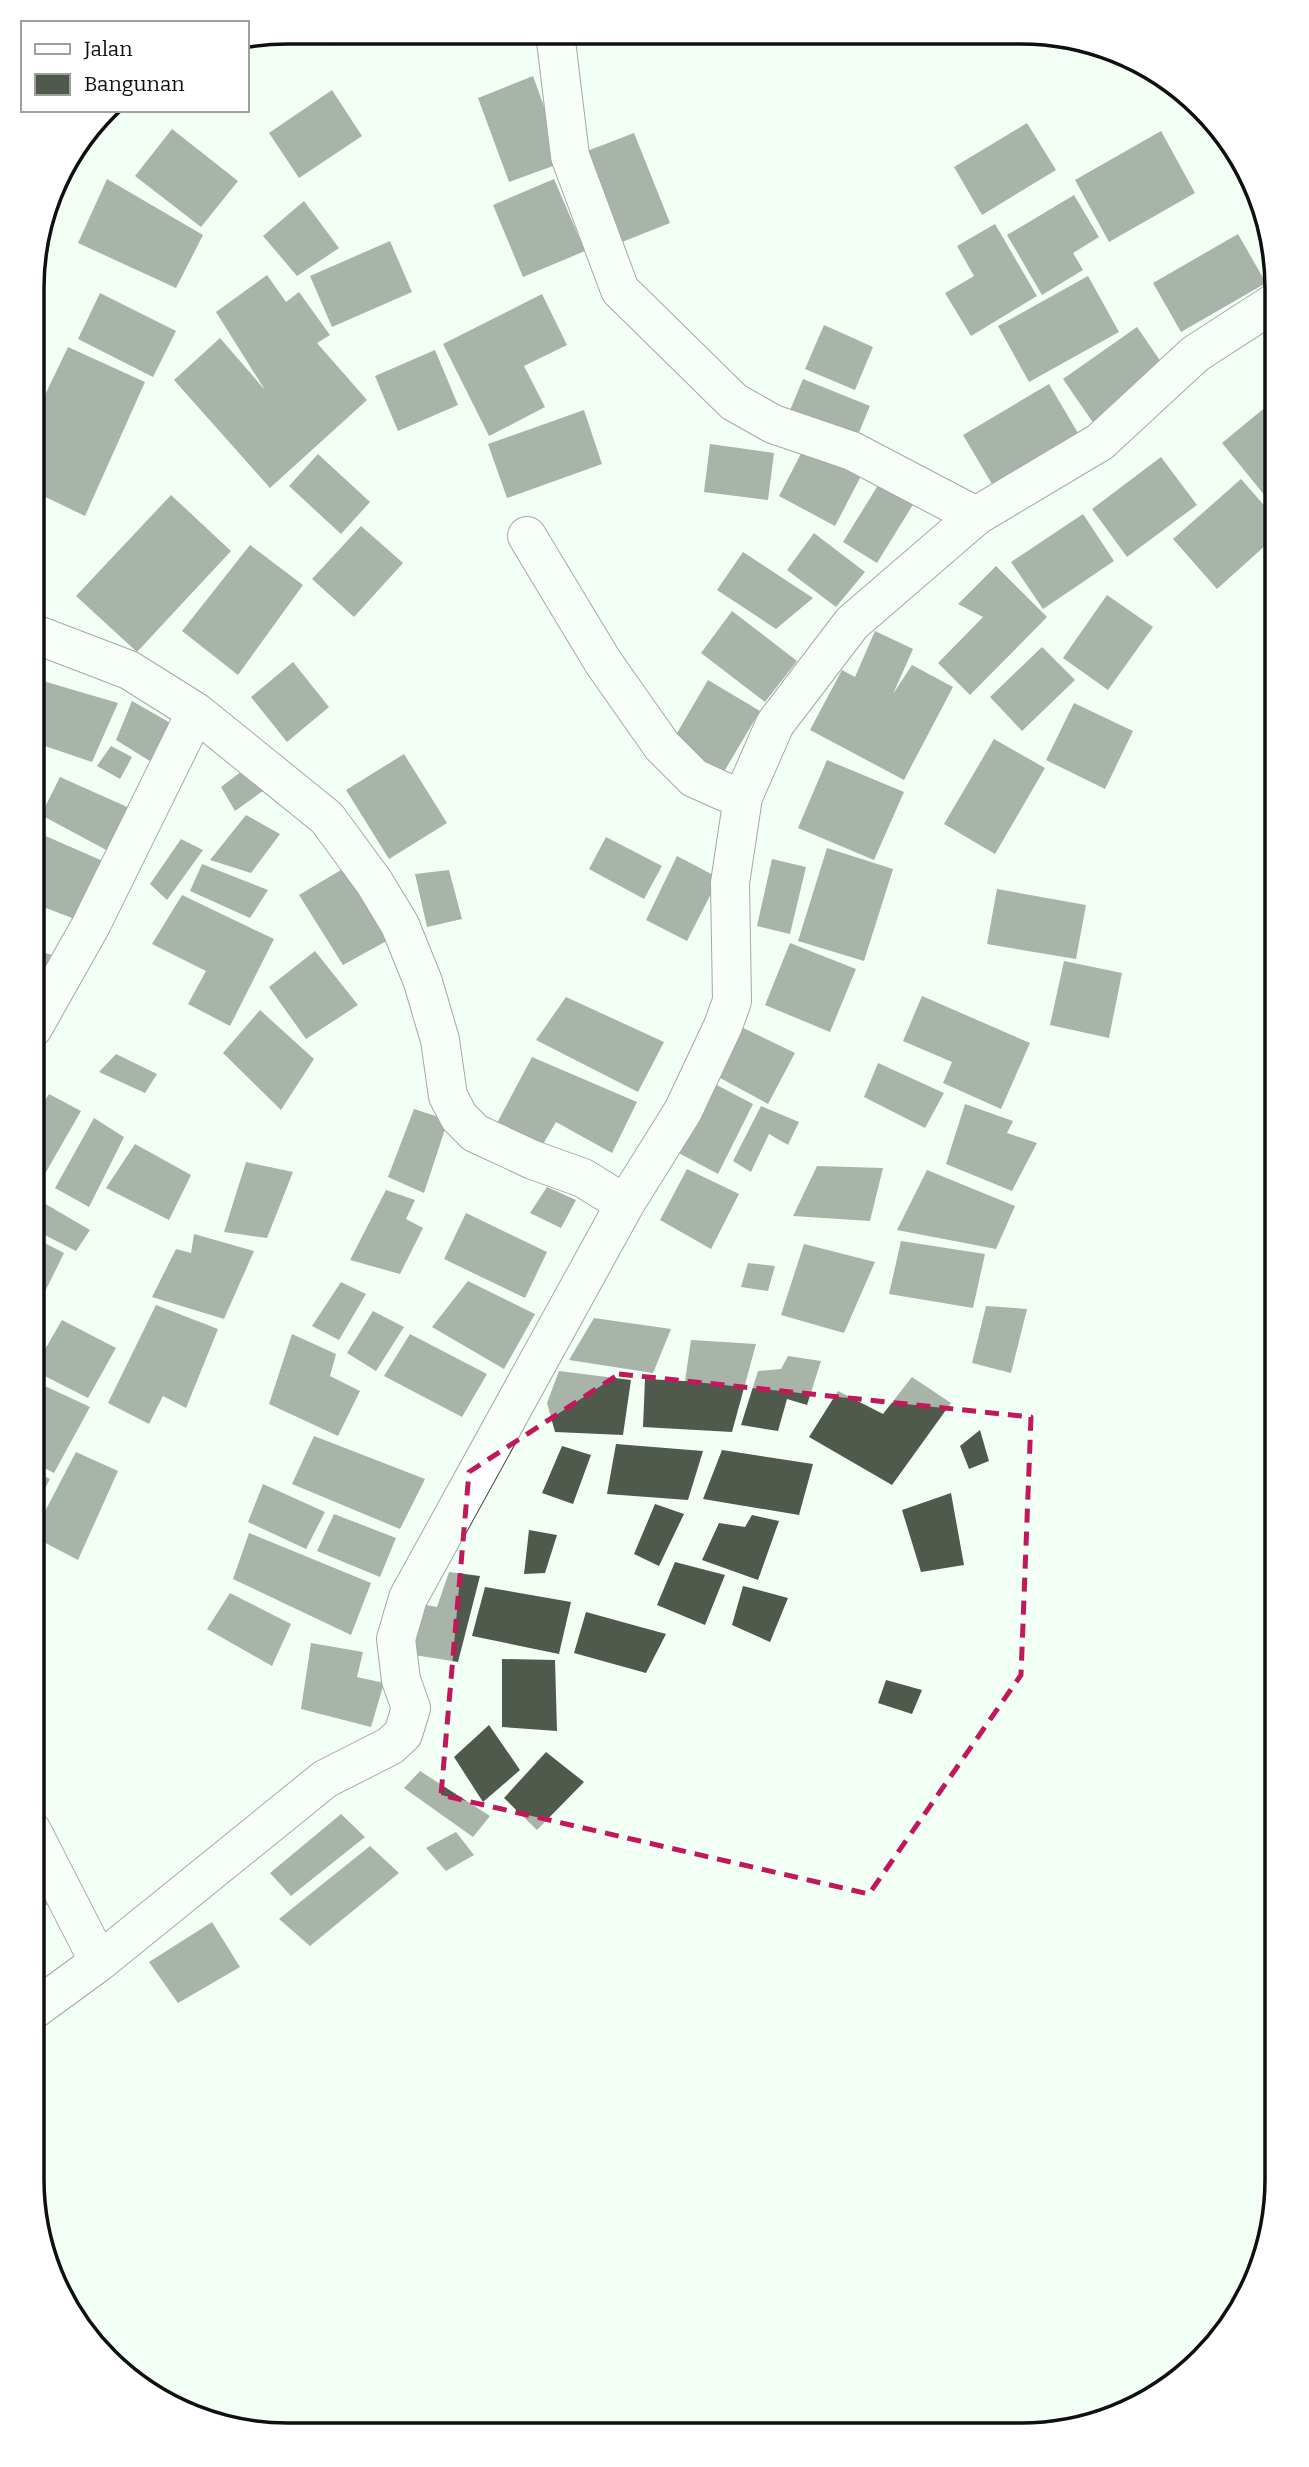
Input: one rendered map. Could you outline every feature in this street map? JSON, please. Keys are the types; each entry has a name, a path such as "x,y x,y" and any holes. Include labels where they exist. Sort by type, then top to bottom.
{"street":[{"path":"556,44 570,156 620,290 734,402 774,424 852,451 976,516"},
{"path":"44,2002 99,1962 325,1779 390,1746 404,1734 411,1709 401,1681 396,1639 408,1598 625,1204 683,1111 723,1026 732,1001 730,883 743,797 775,724 852,623 976,516 1100,442 1195,354 1265,309"},
{"path":"527,536 603,662 662,746 694,778 743,797"},
{"path":"44,638 129,670 196,712 327,818 374,882 400,925 423,982 440,1040 447,1096 459,1117 475,1133 521,1155 583,1178 625,1204"},
{"path":"44,1008 91,925 196,712"},
{"path":"44,1854 99,1962"}],"highlighted area":[{"path":"619,1374 1031,1417 1021,1675 869,1894 441,1795 469,1472"}],"building":[{"path":"533,76 564,162 509,182 478,98"},
{"path":"332,90 362,136 299,178 269,133"},
{"path":"1027,123 1056,170 982,215 954,167"},
{"path":"172,129 238,181 201,227 135,176"},
{"path":"1161,131 1195,193 1109,242 1075,180"},
{"path":"634,133 670,223 617,244 582,153"},
{"path":"107,179 203,235 176,288 78,243"},
{"path":"554,179 585,251 523,277 493,205"},
{"path":"1074,195 1099,237 1073,253 1083,270 1042,295 1007,235"},
{"path":"304,201 339,248 297,276 263,236"},
{"path":"995,224 1037,296 971,336 945,293 974,276 957,246"},
{"path":"1238,234 1265,281 1181,332 1153,283"},
{"path":"390,241 412,292 332,327 310,276"},
{"path":"267,275 286,302 299,292 330,335 317,343 367,400 270,488 174,380 220,338 265,390 216,312"},
{"path":"1088,276 1119,332 1029,382 998,326"},
{"path":"100,293 176,331 153,377 78,339"},
{"path":"542,294 567,345 524,366 545,407 489,436 443,344"},
{"path":"824,325 873,347 855,390 805,369"},
{"path":"1137,327 1168,372 1094,424 1063,379"},
{"path":"68,347 145,382 85,516 44,496 44,397"},
{"path":"435,350 458,405 398,431 375,376"},
{"path":"803,379 870,406 855,442 788,415"},
{"path":"1049,384 1078,433 992,484 963,435"},
{"path":"1265,407 1265,496 1222,443"},
{"path":"584,410 602,464 507,498 488,444"},
{"path":"710,444 774,453 768,500 704,492"},
{"path":"805,446 861,476 835,526 779,496"},
{"path":"318,454 370,502 341,534 289,486"},
{"path":"1161,457 1197,505 1127,557 1092,509"},
{"path":"1241,479 1265,506 1265,546 1217,589 1173,539"},
{"path":"880,482 914,503 877,563 843,542"},
{"path":"171,495 231,551 137,652 76,596"},
{"path":"1083,514 1114,561 1043,609 1011,562"},
{"path":"361,526 403,563 354,617 312,579"},
{"path":"814,533 865,572 836,607 787,570"},
{"path":"250,545 303,585 238,675 182,631"},
{"path":"743,552 813,598 776,629 717,590"},
{"path":"996,566 1047,617 970,695 938,663 983,617 958,604"},
{"path":"1107,595 1153,627 1108,690 1063,658"},
{"path":"732,611 797,661 765,702 701,653"},
{"path":"875,631 913,649 893,694 912,665 953,687 904,780 810,730 842,670 855,677"},
{"path":"1042,647 1075,680 1022,731 990,697"},
{"path":"293,662 329,707 287,742 251,697"},
{"path":"708,680 760,711 722,775 670,745"},
{"path":"44,681 118,703 92,762 44,746"},
{"path":"132,701 174,725 158,766 116,740"},
{"path":"1074,703 1133,731 1105,789 1046,760"},
{"path":"994,739 1045,768 995,854 944,824"},
{"path":"111,746 132,757 120,779 97,766"},
{"path":"404,754 447,823 389,859 346,790"},
{"path":"827,760 904,792 874,860 798,828"},
{"path":"250,765 267,788 235,811 221,787"},
{"path":"60,777 134,810 110,852 44,817 44,809"},
{"path":"246,815 280,834 251,873 210,860"},
{"path":"44,835 112,865 85,923 44,907"},
{"path":"606,837 662,866 644,899 589,869"},
{"path":"181,839 203,850 167,900 150,884"},
{"path":"827,848 893,869 864,961 798,941"},
{"path":"677,856 719,878 687,941 646,920"},
{"path":"772,859 806,867 790,934 757,926"},
{"path":"202,864 268,890 250,918 190,891"},
{"path":"346,867 392,938 343,965 299,895"},
{"path":"449,870 462,919 427,927 415,874"},
{"path":"997,889 1086,905 1076,959 987,944"},
{"path":"182,895 274,939 230,1026 188,1004 206,971 152,944"},
{"path":"790,943 856,969 830,1032 765,1005"},
{"path":"315,951 358,1005 306,1039 269,987"},
{"path":"44,953 65,958 44,988"},
{"path":"1064,961 1122,973 1109,1038 1050,1025"},
{"path":"922,996 1030,1043 1001,1109 943,1083 952,1062 903,1041"},
{"path":"566,997 664,1042 638,1092 536,1040"},
{"path":"260,1010 314,1059 281,1110 223,1053"},
{"path":"735,1024 795,1053 768,1104 711,1073"},
{"path":"116,1054 157,1074 145,1093 99,1072"},
{"path":"532,1057 637,1102 612,1153 556,1122 542,1146 496,1125"},
{"path":"878,1063 944,1093 925,1128 864,1097"},
{"path":"711,1082 753,1104 718,1174 675,1151"},
{"path":"49,1094 81,1111 44,1176 44,1102"},
{"path":"965,1104 1013,1121 1007,1133 1037,1143 1012,1191 946,1164"},
{"path":"761,1106 799,1122 788,1145 769,1134 751,1172 733,1161"},
{"path":"414,1109 448,1120 424,1193 388,1177"},
{"path":"94,1118 124,1137 89,1207 55,1188"},
{"path":"135,1144 191,1175 169,1220 106,1188"},
{"path":"246,1162 293,1172 267,1238 224,1232"},
{"path":"817,1166 883,1168 870,1221 793,1216"},
{"path":"687,1169 739,1194 711,1249 660,1220"},
{"path":"927,1170 1015,1206 996,1249 897,1230"},
{"path":"547,1187 576,1200 561,1228 530,1213"},
{"path":"386,1190 415,1200 406,1219 423,1228 400,1274 350,1260"},
{"path":"44,1203 90,1230 76,1251 44,1235"},
{"path":"466,1213 547,1252 525,1298 444,1259"},
{"path":"194,1234 254,1251 224,1319 152,1297 176,1249 191,1253"},
{"path":"901,1241 985,1254 973,1308 889,1294"},
{"path":"44,1243 64,1253 44,1294"},
{"path":"804,1244 875,1262 844,1333 781,1315"},
{"path":"748,1263 775,1266 768,1291 741,1287"},
{"path":"468,1281 535,1314 504,1369 432,1327"},
{"path":"341,1282 366,1294 339,1340 312,1326"},
{"path":"156,1305 218,1329 186,1408 163,1396 149,1424 108,1403"},
{"path":"986,1306 1027,1309 1011,1373 972,1363"},
{"path":"373,1311 404,1327 376,1371 347,1353"},
{"path":"594,1318 671,1329 653,1373 569,1360"},
{"path":"62,1320 116,1348 88,1398 44,1376 44,1351"},
{"path":"292,1334 336,1354 330,1376 360,1391 338,1436 269,1404"},
{"path":"410,1334 487,1374 462,1417 384,1376"},
{"path":"691,1340 756,1344 732,1432 643,1427 645,1379 685,1381"},
{"path":"788,1356 821,1361 807,1405 787,1399 778,1431 741,1425 758,1371 781,1369"},
{"path":"559,1371 631,1380 623,1435 555,1432 547,1403"},
{"path":"912,1377 951,1403 892,1485 809,1437 838,1391 883,1414"},
{"path":"44,1386 90,1407 54,1473 44,1468"},
{"path":"980,1430 989,1461 969,1469 960,1446"},
{"path":"314,1436 425,1479 400,1529 292,1484"},
{"path":"616,1444 703,1451 688,1500 607,1494"},
{"path":"562,1446 591,1455 573,1504 542,1493"},
{"path":"722,1450 813,1464 799,1515 703,1499"},
{"path":"76,1452 118,1471 78,1560 44,1542 44,1513"},
{"path":"44,1476 50,1479 44,1491"},
{"path":"263,1484 325,1512 306,1549 248,1522"},
{"path":"951,1493 964,1565 921,1572 902,1510"},
{"path":"655,1504 684,1514 659,1566 634,1554"},
{"path":"334,1514 396,1538 380,1577 317,1551"},
{"path":"752,1515 779,1521 758,1580 702,1560 719,1523 745,1527"},
{"path":"529,1530 557,1535 545,1573 524,1574"},
{"path":"249,1533 371,1583 351,1635 233,1579"},
{"path":"675,1562 725,1575 705,1625 657,1605"},
{"path":"449,1572 480,1576 458,1662 408,1654 421,1604 437,1607"},
{"path":"743,1586 788,1598 770,1642 732,1625"},
{"path":"485,1587 571,1602 559,1654 472,1636"},
{"path":"230,1593 291,1624 272,1666 207,1629"},
{"path":"586,1612 666,1634 646,1673 574,1653"},
{"path":"311,1643 363,1652 357,1677 384,1683 371,1727 301,1709"},
{"path":"502,1659 555,1660 557,1731 502,1727"},
{"path":"886,1680 922,1690 912,1714 878,1703"},
{"path":"489,1725 520,1770 483,1802 454,1757"},
{"path":"546,1752 584,1782 537,1830 504,1798"},
{"path":"420,1771 490,1816 473,1837 404,1788"},
{"path":"341,1814 365,1837 291,1896 270,1873"},
{"path":"456,1832 474,1855 446,1871 426,1848"},
{"path":"370,1846 399,1873 310,1946 279,1919"},
{"path":"44,1876 56,1900 44,1906"},
{"path":"212,1922 240,1967 178,2003 149,1962"}]}
